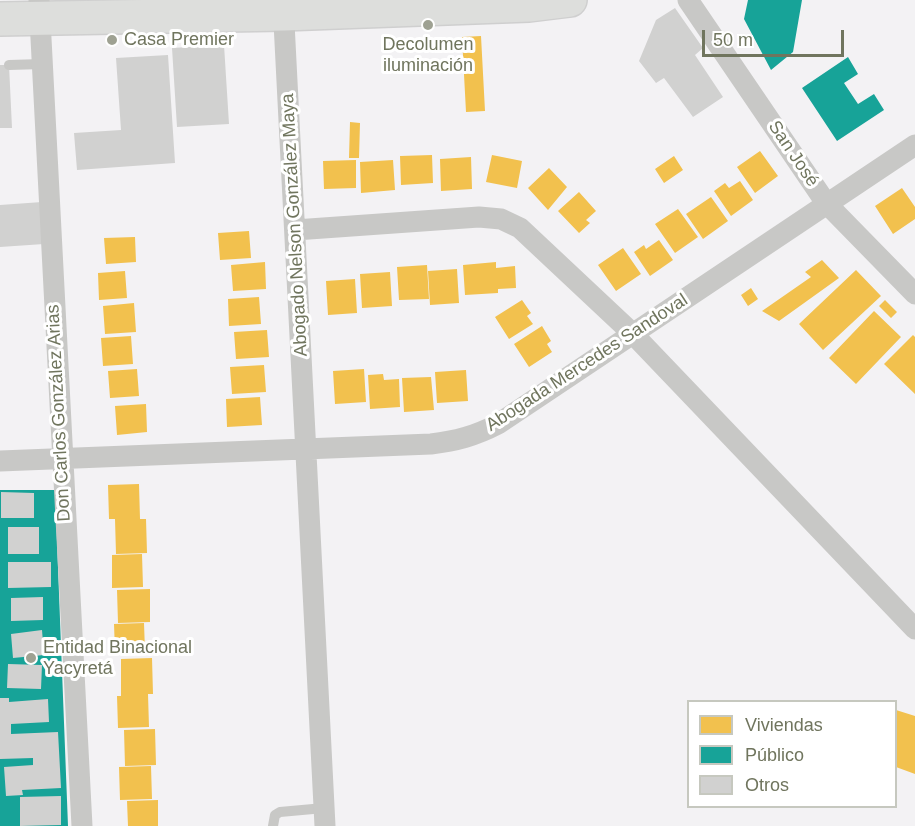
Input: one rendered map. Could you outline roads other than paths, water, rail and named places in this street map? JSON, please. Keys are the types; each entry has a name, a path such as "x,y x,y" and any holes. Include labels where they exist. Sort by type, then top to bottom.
{"highway":[{"path":"0,19 39,9 529,5 570,0"}],"street":[{"name":"San José","path":"688,0 826,203 915,294"},
{"name":"Abogado Nelson González Maya","path":"284,7 325,817"},
{"name":"Don Carlos González Arias","path":"39,9 82,826"},
{"name":"Abogada Mercedes Sandoval","path":"0,461 431,444 456,441 476,435 498,424 915,145"},
{"path":"295,230 479,217 501,219 520,228 540,243 633,334 915,628"}],"lane":[{"path":"9,64 42,64"},
{"path":"273,826 275,815 280,812 325,817"}],"place":[{"name":"Decolumen iluminación","path":"428,25"},
{"name":"Casa Premier","path":"112,40"},
{"name":"Entidad Binacional Yacyretá","path":"31,658"}]}
